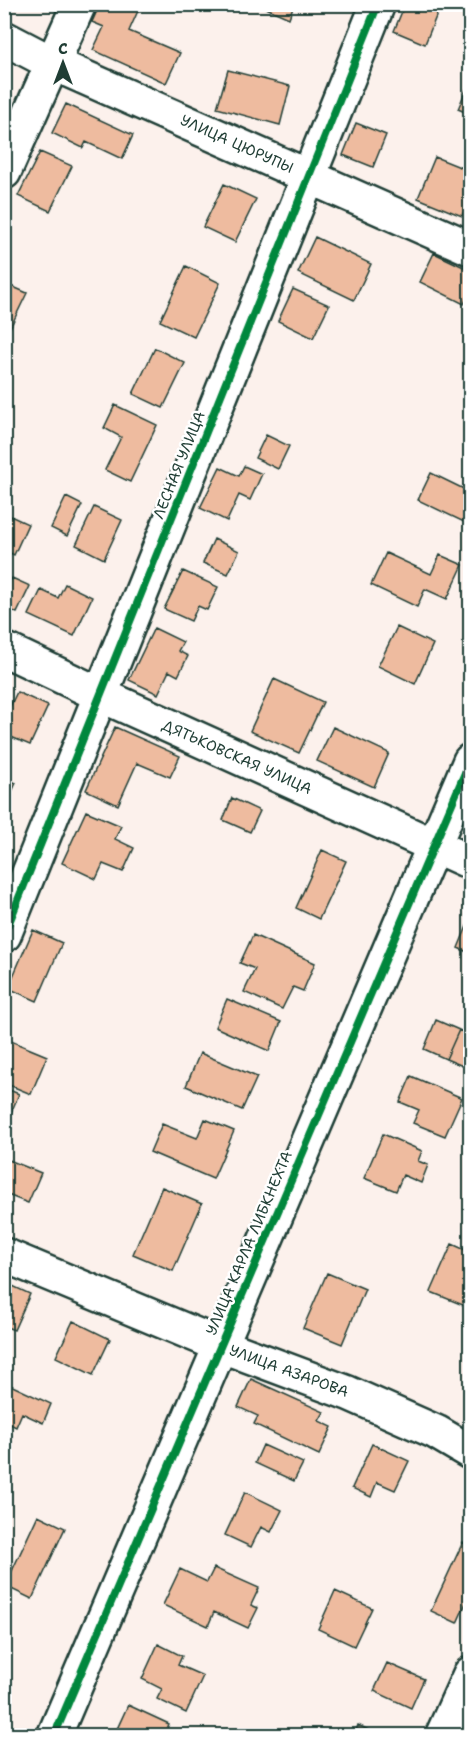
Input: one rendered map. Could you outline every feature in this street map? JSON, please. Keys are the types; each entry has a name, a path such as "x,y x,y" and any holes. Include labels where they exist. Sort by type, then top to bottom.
{"street":[{"path":"4,172 78,4"},
{"name":"ЛЕСНАЯ УЛИЦА","path":"4,935 378,4"},
{"name":"УЛИЦА ЦЮРУПЫ","path":"4,38 52,63 471,248"},
{"name":"ДЯТЬКОВСКАЯ УЛИЦА","path":"4,649 471,862"},
{"name":"УЛИЦА КАРЛА ЛИБКНЕХТА","path":"54,1736 471,761"},
{"name":"УЛИЦА АЗАРОВА","path":"4,1255 220,1345 348,1393 436,1432 471,1452"},
{"path":"442,1736 471,1674"}],"building":[{"path":"100,4 141,4 129,31 180,53 166,83 93,50 104,27 92,22"},
{"path":"257,4 294,4 289,18"},
{"path":"405,4 441,4 425,44 394,31"},
{"path":"228,70 290,86 280,125 217,108"},
{"path":"470,80 470,114 458,109"},
{"path":"66,104 133,135 122,159 86,142 83,148 52,133"},
{"path":"356,123 386,135 373,167 343,155"},
{"path":"40,152 72,166 50,211 18,196"},
{"path":"435,157 470,171 470,196 462,216 418,198"},
{"path":"224,184 256,199 235,242 203,227"},
{"path":"315,237 371,264 354,300 298,273"},
{"path":"434,253 470,270 470,291 464,304 420,282"},
{"path":"186,266 220,283 194,337 160,321"},
{"path":"4,283 27,293 7,334 4,333"},
{"path":"293,289 329,305 313,338 278,321"},
{"path":"155,348 185,363 163,408 133,394"},
{"path":"115,405 157,425 130,482 105,470 121,437 104,428"},
{"path":"266,435 289,446 278,469 255,458"},
{"path":"244,466 262,474 250,500 239,495 227,521 200,508 220,467 239,476"},
{"path":"431,473 470,492 470,509 464,522 418,500"},
{"path":"66,497 82,505 67,536 51,528"},
{"path":"94,507 122,520 104,559 76,545"},
{"path":"4,513 28,524 14,555 4,550"},
{"path":"214,539 239,551 228,574 203,563"},
{"path":"386,553 431,574 440,555 463,565 447,599 425,589 417,607 371,585"},
{"path":"183,571 218,587 207,610 198,606 191,621 164,609"},
{"path":"12,578 30,586 17,613 4,607 4,593"},
{"path":"65,584 92,597 74,636 29,615 41,590 58,598"},
{"path":"397,627 433,644 415,684 378,666"},
{"path":"154,628 183,642 178,651 188,656 178,676 169,671 158,694 129,680"},
{"path":"274,679 323,702 299,753 250,731"},
{"path":"17,692 48,706 30,745 4,734 4,719"},
{"path":"115,727 180,756 170,777 137,763 118,805 86,790"},
{"path":"333,727 389,753 374,787 317,761"},
{"path":"4,778 16,783 4,809"},
{"path":"232,798 260,811 250,832 223,820"},
{"path":"86,811 121,826 115,839 134,848 123,872 103,864 96,879 62,863"},
{"path":"322,850 346,861 319,919 296,908"},
{"path":"470,919 470,953 458,948"},
{"path":"33,930 62,943 37,1001 8,988"},
{"path":"253,935 315,963 303,991 293,987 282,1009 244,992 255,969 240,963"},
{"path":"227,999 281,1022 269,1051 215,1027"},
{"path":"470,1011 470,1026 465,1023"},
{"path":"436,1020 459,1030 446,1059 424,1049"},
{"path":"459,1030 470,1035 470,1069 446,1059"},
{"path":"6,1039 47,1056 31,1094 4,1083"},
{"path":"200,1053 257,1077 242,1110 186,1086"},
{"path":"411,1076 462,1098 445,1136 413,1123 419,1110 400,1102"},
{"path":"4,1088 19,1094 4,1129"},
{"path":"205,1119 234,1131 213,1179 150,1152 162,1124 197,1138"},
{"path":"383,1134 422,1151 418,1161 428,1165 421,1183 403,1175 396,1191 364,1178"},
{"path":"4,1158 41,1173 28,1203 4,1195"},
{"path":"162,1187 202,1204 173,1271 133,1254"},
{"path":"452,1244 470,1252 470,1308 431,1292"},
{"path":"327,1273 365,1289 342,1344 303,1328"},
{"path":"4,1282 30,1294 14,1330 4,1326"},
{"path":"73,1321 110,1339 93,1375 56,1357"},
{"path":"251,1379 324,1412 319,1421 332,1427 319,1455 254,1424 258,1416 238,1407"},
{"path":"4,1382 51,1404 43,1423 22,1413 16,1427 4,1421"},
{"path":"372,1444 409,1461 395,1490 377,1482 371,1497 352,1488"},
{"path":"263,1445 303,1463 294,1481 255,1463"},
{"path":"245,1492 282,1510 271,1532 261,1527 251,1547 225,1535"},
{"path":"38,1515 65,1528 32,1599 5,1586"},
{"path":"463,1542 470,1546 470,1594 457,1623 431,1611"},
{"path":"214,1568 259,1588 251,1605 258,1608 248,1628 214,1612 208,1626 163,1605 180,1569 207,1582"},
{"path":"335,1591 372,1608 354,1646 318,1629"},
{"path":"158,1644 182,1656 178,1665 203,1676 186,1713 157,1699 162,1689 142,1679"},
{"path":"387,1663 424,1679 411,1708 374,1691"},
{"path":"128,1705 169,1724 164,1736 131,1736 117,1729"},
{"path":"470,1711 470,1736 461,1732"},
{"path":"358,1725 381,1736 354,1736"}],"cycle path":[{"path":"4,935 378,4"},
{"path":"54,1736 470,761"}]}
